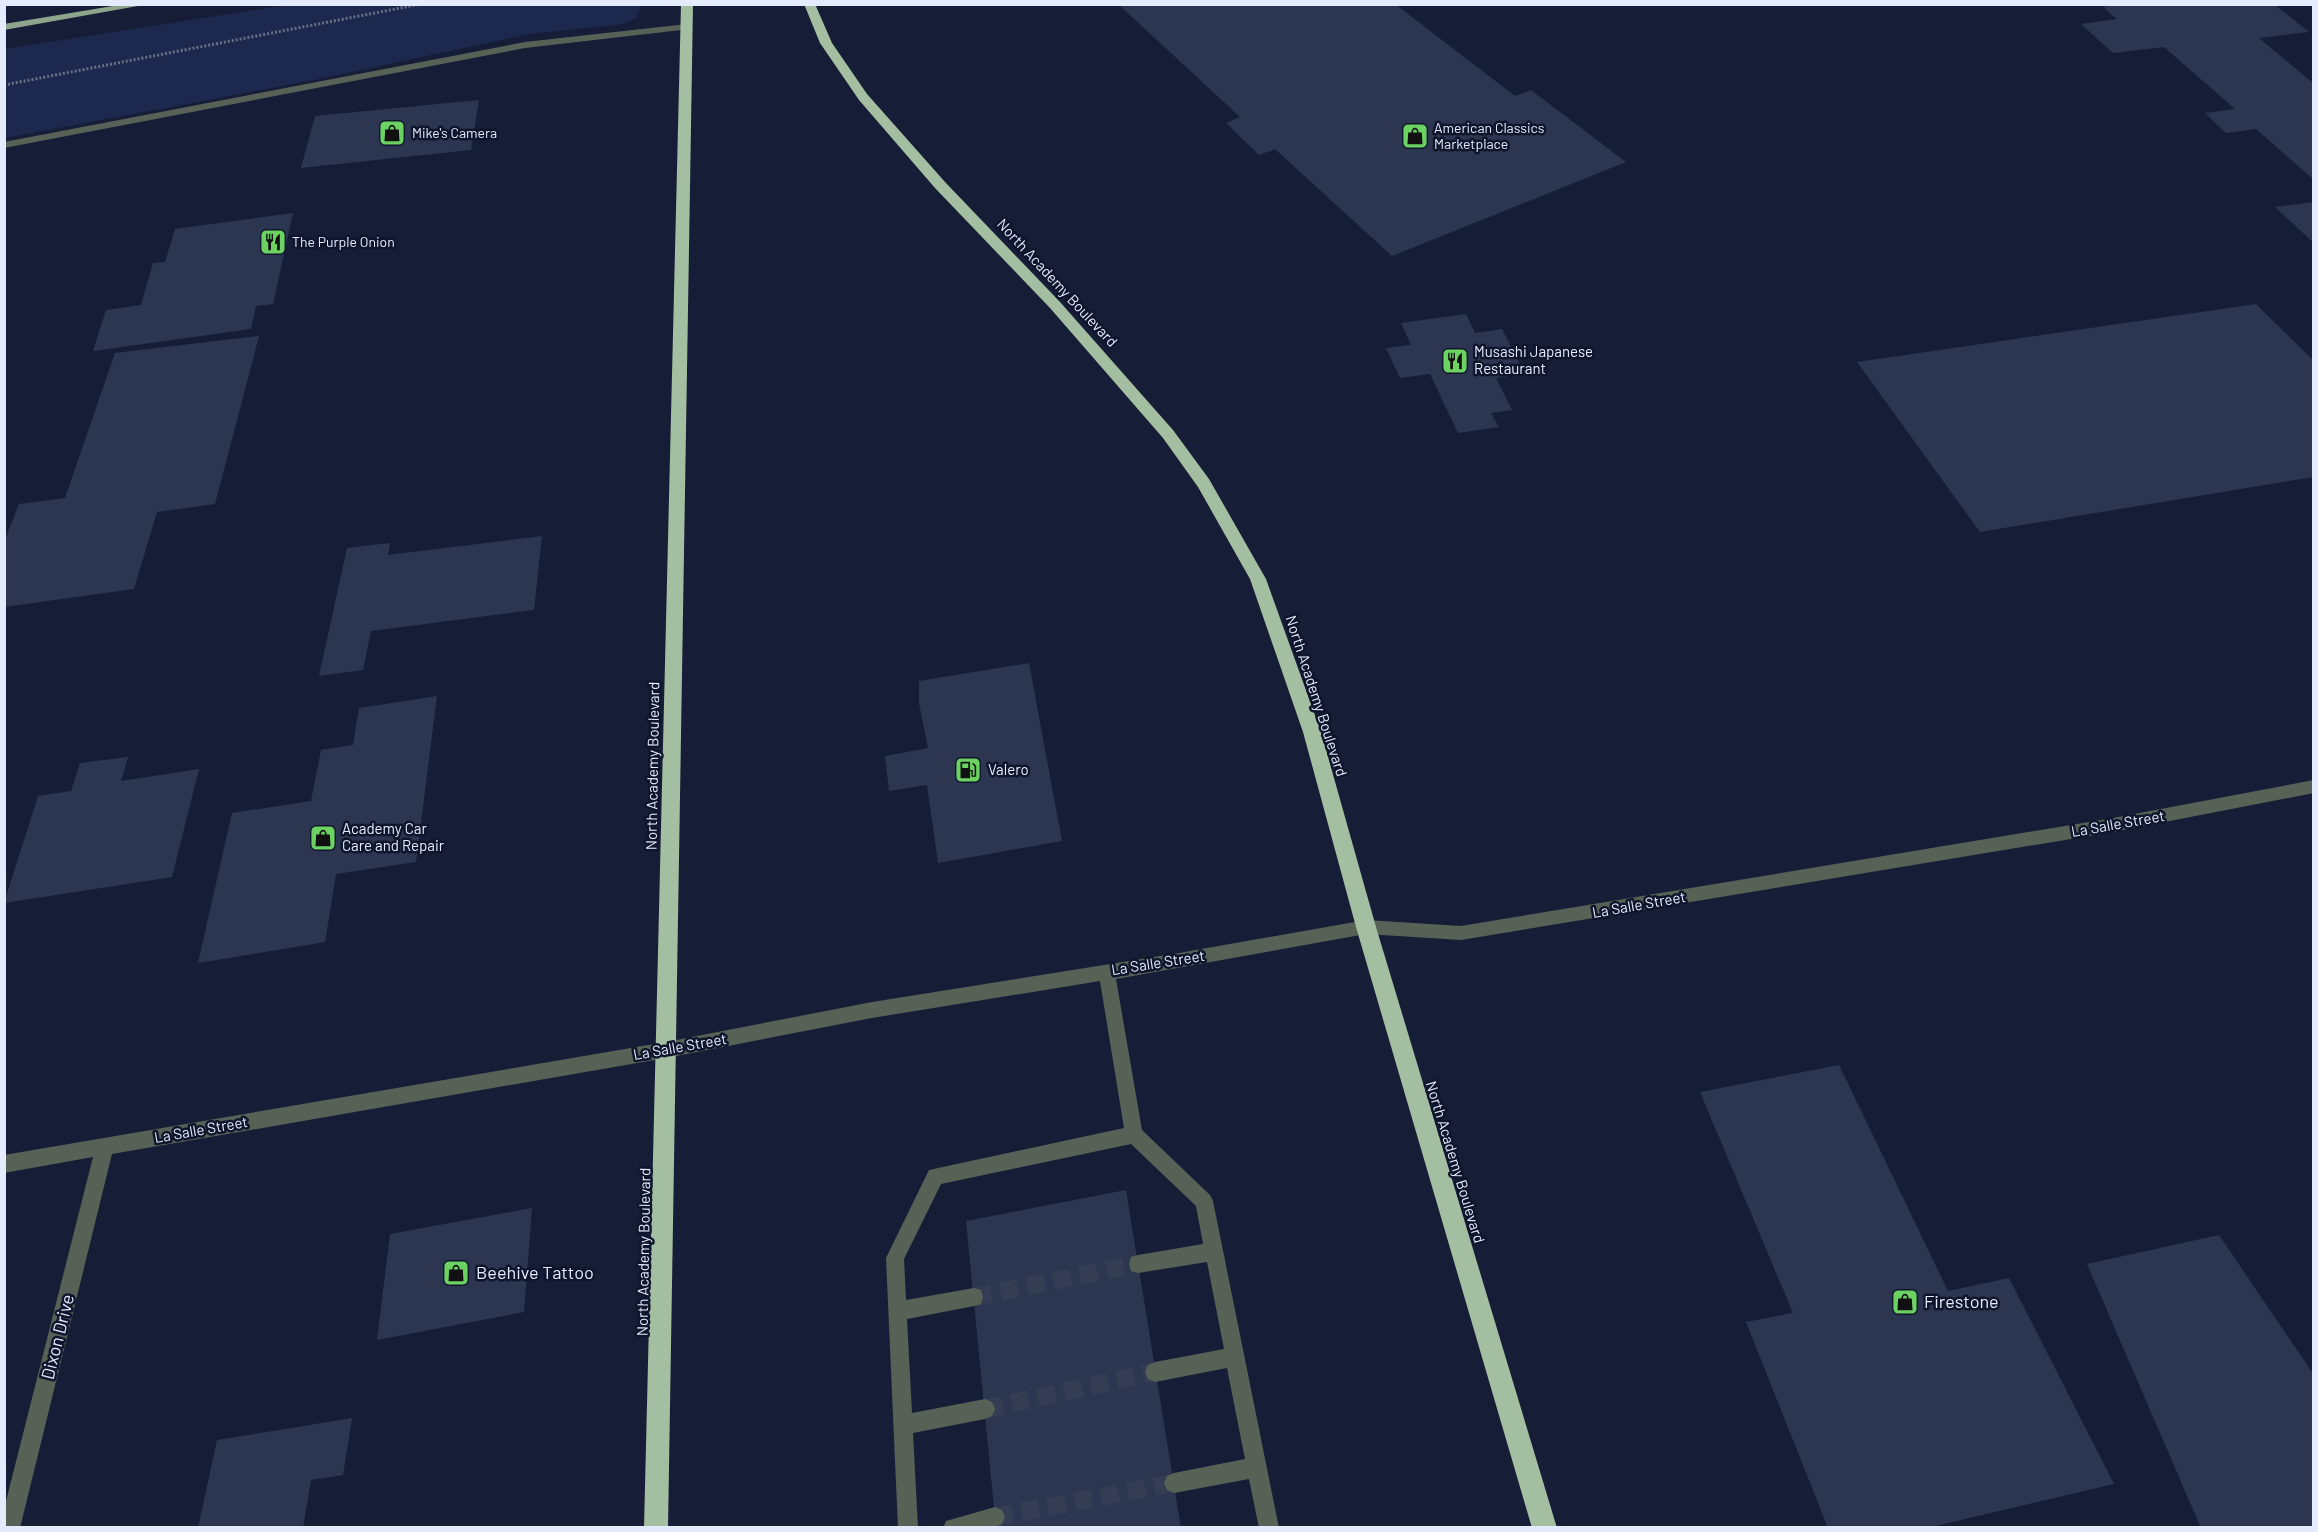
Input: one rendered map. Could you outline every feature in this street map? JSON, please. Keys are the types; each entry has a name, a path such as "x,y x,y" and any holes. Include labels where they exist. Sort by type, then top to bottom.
{"highway":[{"name":"North Academy Boulevard","path":"657,1527 687,4"},
{"name":"North Academy Boulevard","path":"809,4 826,43 863,97 1123,381 1168,434 1204,483 1258,579 1312,732 1366,927 1545,1527"}],"main road":[{"path":"4,27 145,4"}],"street":[{"path":"4,145 525,45 687,27"},
{"name":"La Salle Street","path":"4,1164 666,1050 872,1010 1366,927 1461,933 2113,825 2313,786"},
{"path":"1107,972 1134,1136 1204,1201 1269,1527"},
{"path":"908,1527 896,1258 935,1176 1134,1136"},
{"name":"Dixon Drive","path":"10,1527 105,1147"},
{"path":"1138,1264 1214,1252"},
{"path":"898,1311 974,1297"},
{"path":"1155,1372 1235,1357"},
{"path":"903,1425 985,1409"},
{"path":"1174,1483 1257,1467"},
{"path":"953,1527 995,1517"}],"path":[{"path":"4,85 421,4"}],"shaded area":[{"path":"287,5 641,5 637,17 624,24 530,34 314,80 5,138 5,49"}],"building":[{"name":"American Classics Marketplace","path":"1118,4 1395,4 1515,96 1531,90 1626,162 1392,256 1275,149 1259,155 1226,123 1240,117"},
{"path":"2122,4 2274,4 2309,32 2259,38 2314,84 2314,180 2256,129 2226,133 2205,113 2235,109 2164,47 2113,53 2081,24 2117,19 2103,7"},
{"name":"Mike's Camera","path":"479,100 471,150 301,168 315,116"},
{"path":"2314,202 2314,243 2275,207"},
{"path":"293,213 273,304 256,306 251,329 93,351 106,310 141,305 153,263 165,262 175,229"},
{"path":"2256,304 2314,361 2314,477 1980,532 1857,362"},
{"name":"Musashi Japanese Restaurant","path":"1466,314 1475,333 1502,329 1525,374 1496,378 1512,410 1491,413 1499,427 1458,433 1430,374 1400,378 1386,348 1411,345 1401,323"},
{"path":"259,336 215,504 157,512 134,589 4,607 4,542 19,504 65,498 115,353"},
{"path":"542,536 534,610 371,631 363,670 319,676 347,548 390,543 388,555"},
{"name":"Valero","path":"1029,663 1062,841 938,863 927,785 889,791 885,756 928,748 919,703 919,681"},
{"name":"Academy Car Care and Repair","path":"437,696 416,862 336,874 325,942 198,963 232,813 311,801 321,750 353,745 359,708"},
{"path":"128,757 121,781 199,769 172,877 4,903 38,796 71,791 80,763"},
{"name":"Firestone","path":"1839,1065 1948,1291 2009,1278 2114,1484 1927,1528 1828,1528 1746,1322 1793,1313 1700,1092"},
{"path":"1126,1190 1181,1528 996,1528 966,1221"},
{"name":"Beehive Tattoo","path":"532,1208 524,1312 377,1340 390,1234"},
{"path":"2219,1235 2314,1375 2314,1528 2201,1528 2087,1264"},
{"path":"352,1418 343,1475 311,1480 303,1528 198,1528 217,1440"}],"tunnel":[{"path":"974,1297 1138,1264"},
{"path":"985,1409 1155,1372"},
{"path":"995,1517 1174,1483"}],"place":[{"name":"Mike's Camera","path":"392,133"},
{"name":"American Classics Marketplace","path":"1415,136"},
{"name":"The Purple Onion","path":"273,242"},
{"name":"Musashi Japanese Restaurant","path":"1455,361"},
{"name":"Valero","path":"968,770"},
{"name":"Academy Car Care and Repair","path":"323,838"},
{"name":"Beehive Tattoo","path":"456,1273"},
{"name":"Firestone","path":"1905,1302"}]}
